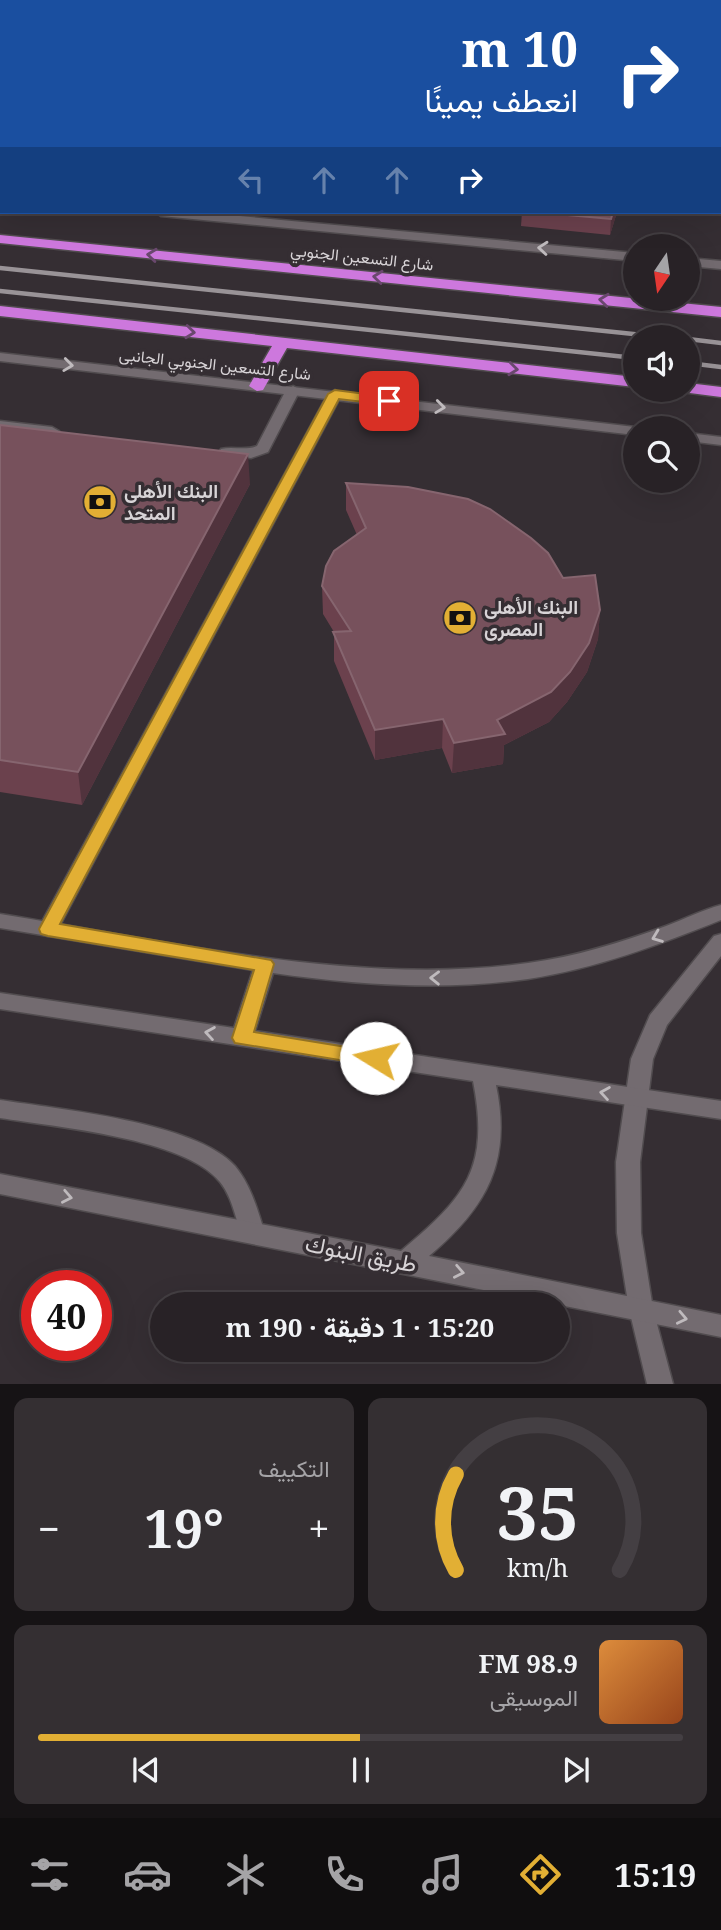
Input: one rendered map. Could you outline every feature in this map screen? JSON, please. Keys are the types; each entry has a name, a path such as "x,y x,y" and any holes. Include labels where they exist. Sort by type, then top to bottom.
{"highway":[{"name":"شارع التسعين الجنوبي","path":"0,239 721,312"},
{"path":"0,311 623,382"},
{"path":"257,386 282,343"},
{"path":"700,389 721,392"}],"street":[{"path":"185,214 623,256"},
{"path":"700,263 721,265"},
{"name":"شارع التسعين الجنوبي الجانبى","path":"0,357 623,429"},
{"path":"216,451 258,453 271,438 293,390"},
{"path":"48,929 335,394"},
{"path":"0,425 68,433"},
{"path":"700,438 721,441"},
{"path":"0,921 265,964 373,977 456,978 528,971 593,958 644,942 721,912"},
{"path":"660,1384 641,1309 629,1233 628,1162 642,1059 658,1021 721,941"},
{"path":"242,1038 265,964"},
{"path":"0,1001 721,1110"},
{"path":"405,1262 446,1228 473,1198 485,1167 491,1135 491,1104 483,1075"},
{"path":"0,1109 157,1138 201,1153 222,1168 239,1189 253,1234"},
{"name":"طريق البنوك","path":"0,1184 721,1326"}],"building":[{"path":"556,214 612,214 611,219"},
{"path":"0,425 248,454 78,772 0,760"},
{"name":"البنك الأهلى المصرى","path":"346,483 408,487 468,499 490,509 531,538 548,553 563,578 595,575 600,610 589,643 570,672 551,692 497,720 505,734 454,743 443,719 375,730 333,632 351,631 322,586 326,566 334,551 366,528"}],"railway":[{"path":"0,268 623,333"},
{"path":"0,291 623,357"},
{"path":"700,340 721,343"},
{"path":"700,364 721,367"}],"place":[{"name":"البنك الأهلى المتحد","path":"100,502"},
{"name":"البنك الأهلى المصرى","path":"460,618"}],"route":[{"path":"376,1058 242,1038 265,964 48,929 335,394 389,401"}]}
